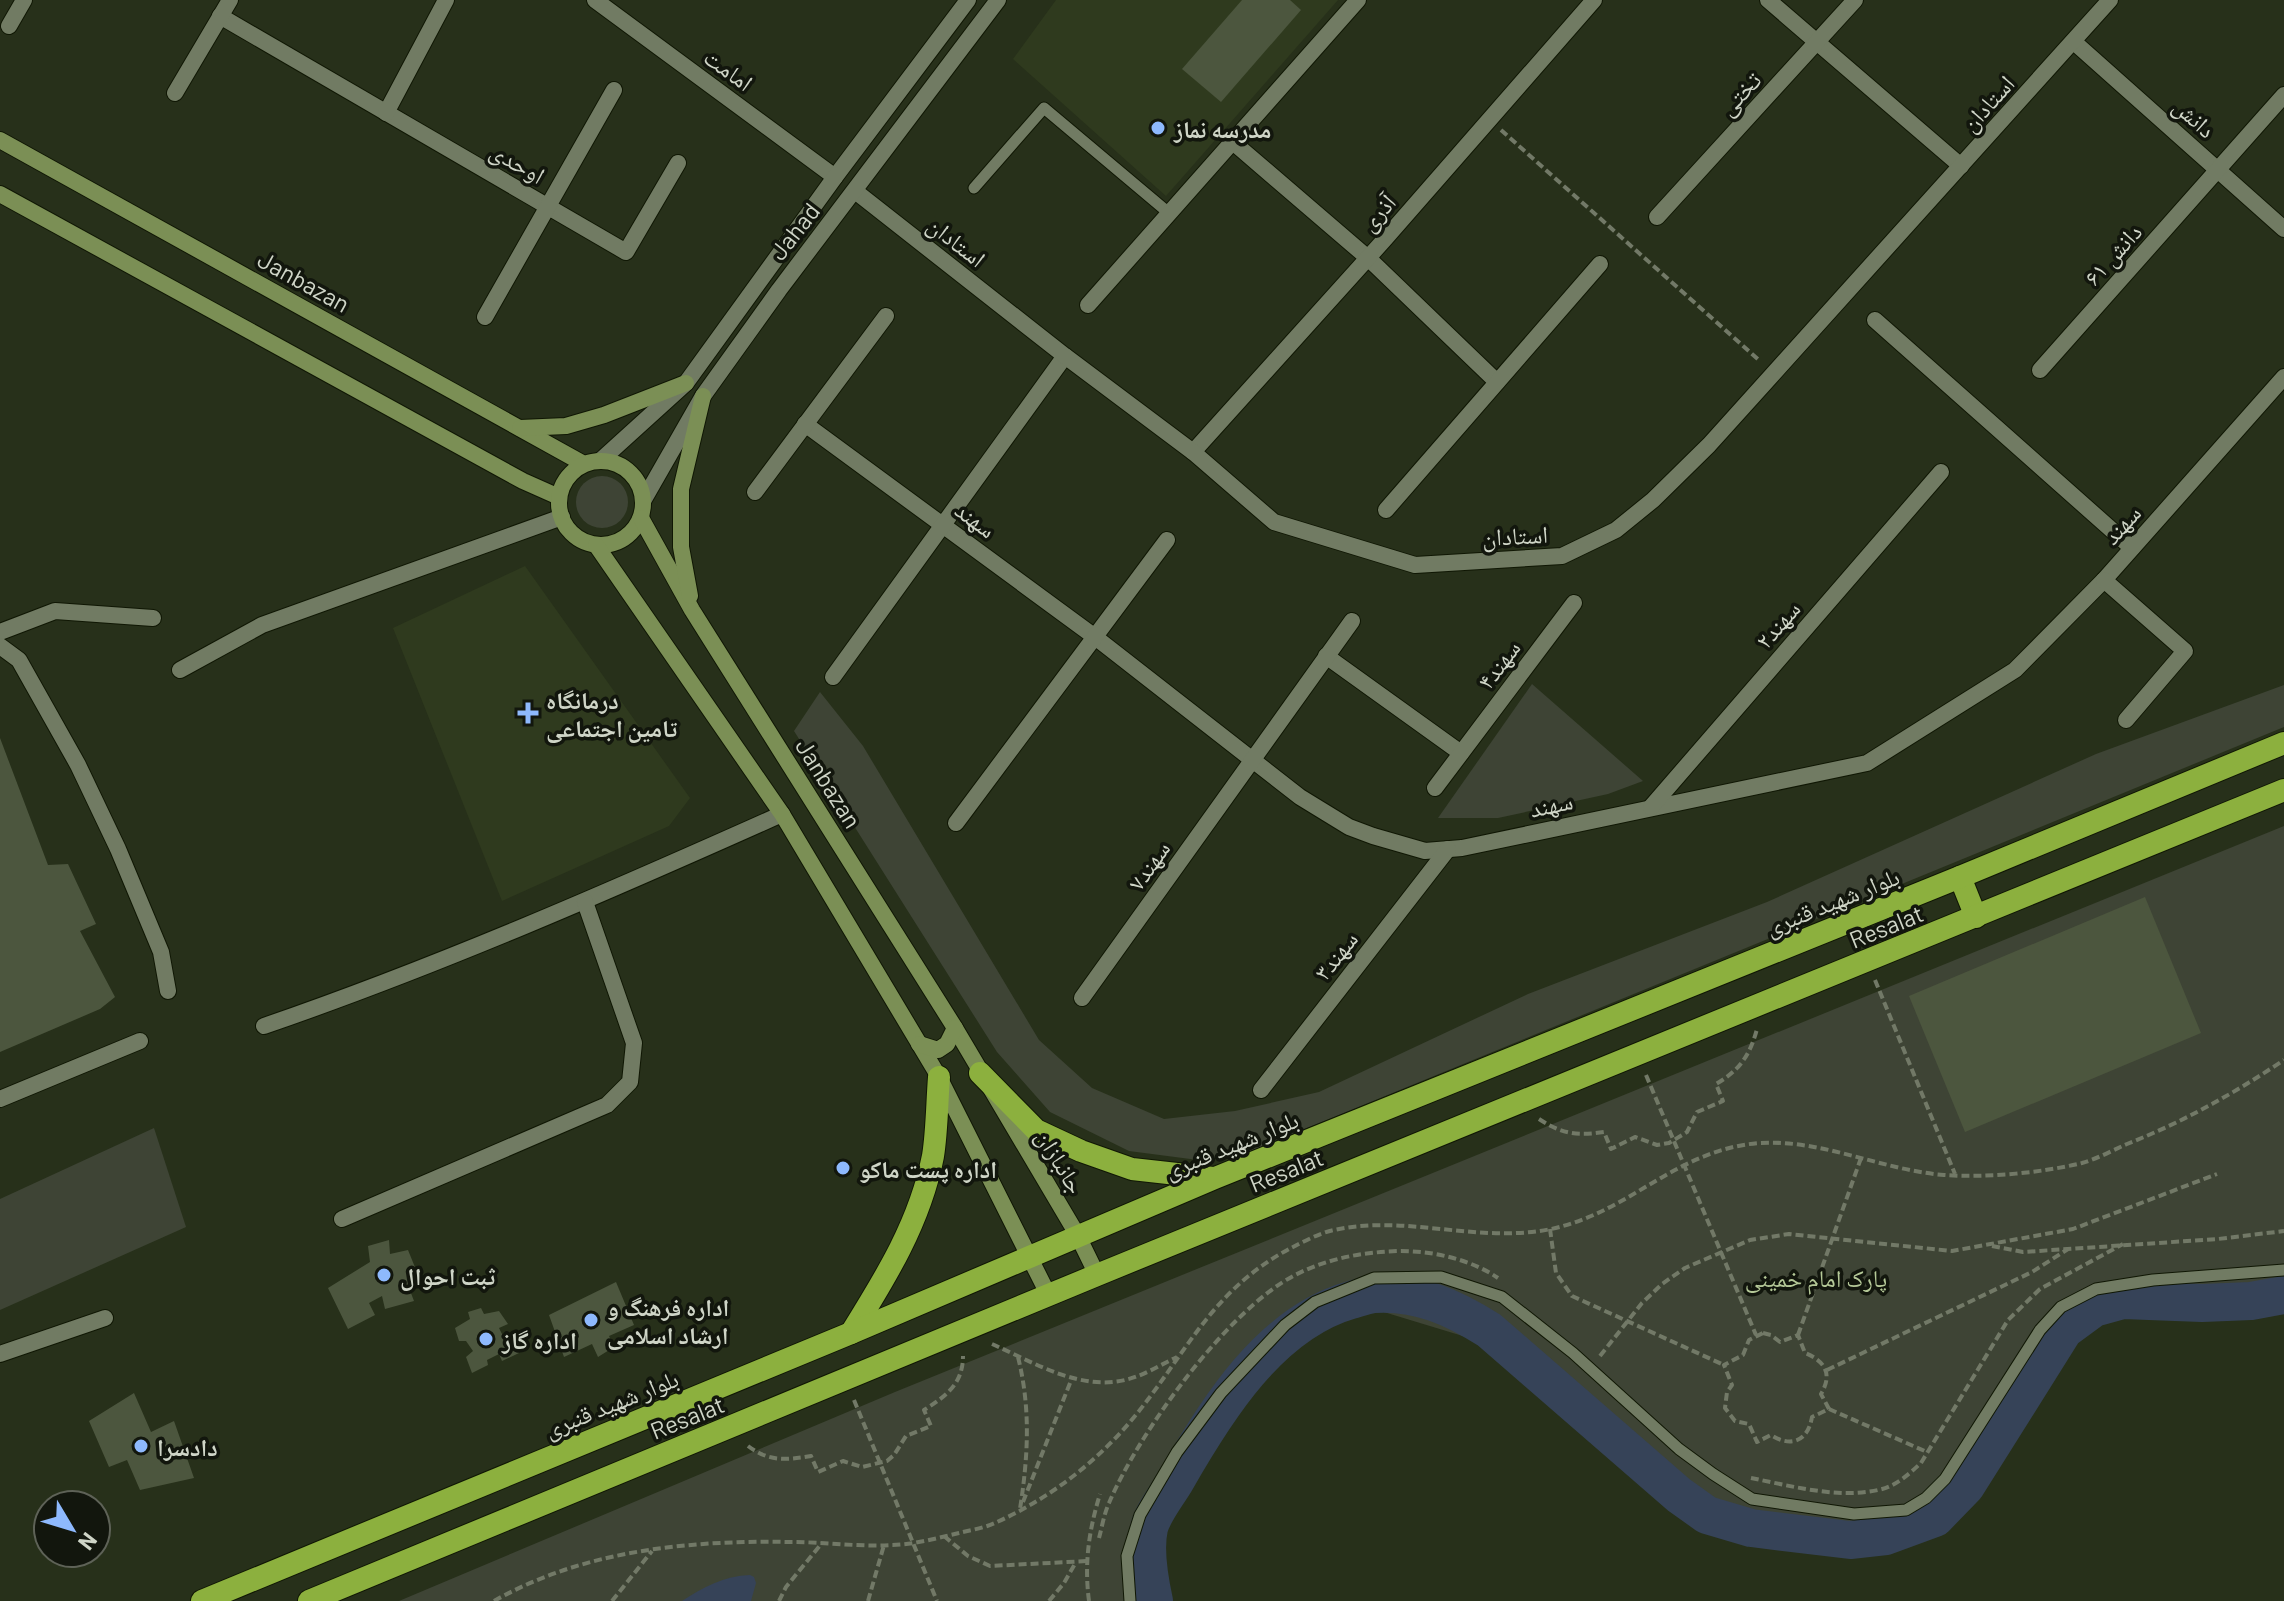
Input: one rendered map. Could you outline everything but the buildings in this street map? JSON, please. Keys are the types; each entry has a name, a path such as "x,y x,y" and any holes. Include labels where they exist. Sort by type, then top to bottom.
{"highway":[{"name":"بلوار شهید قنبری","path":"202,1601 851,1333 1215,1178 2284,743"},
{"name":"Resalat","path":"309,1601 2284,790"},
{"path":"1960,877 1976,917"},
{"path":"980,1073 1036,1130 1081,1151 1132,1169 1215,1178"},
{"path":"851,1333 893,1267 918,1210 933,1155 939,1077"}],"main road":[{"name":"Janbazan","path":"0,140 520,428 592,462"},
{"path":"0,194 509,474 559,497"},
{"path":"520,428 566,426 604,415 686,383"},
{"path":"692,610 681,547 681,489 703,396"},
{"path":"592,462 621,465 642,490 642,509 635,527 618,541 596,545 582,540 569,531 562,517 559,497 564,484 572,472 592,462"},
{"name":"Janbazan","path":"642,509 692,610 955,1028 980,1073"},
{"path":"596,545 782,814 939,1077 1049,1296"},
{"path":"919,1044 938,1050 947,1044 955,1028"},
{"name":"جانبازان","path":"980,1073 1078,1236 1097,1275"}],"street":[{"path":"9,26 24,0"},
{"path":"175,93 230,0"},
{"path":"386,113 446,0"},
{"name":"امامت","path":"595,0 835,177"},
{"name":"Jahad","path":"592,462 686,383 968,0"},
{"name":"Jahad","path":"642,509 703,396 998,0"},
{"path":"1088,305 1358,0"},
{"name":"آذری","path":"1193,452 1594,0"},
{"path":"1768,0 1961,166"},
{"name":"تختی","path":"1657,217 1855,0"},
{"name":"استادان","path":"855,191 1193,452 1274,522 1415,565 1562,556 1616,530 1653,500 1775,374 2110,0"},
{"name":"اوحدی","path":"220,16 626,252 678,163"},
{"name":"دانش","path":"2074,42 2284,229"},
{"path":"485,317 614,90"},
{"name":"دانش ۶۱","path":"2040,370 2284,95"},
{"path":"1234,143 1368,258 1497,382"},
{"path":"1386,510 1600,264"},
{"path":"755,492 886,316"},
{"path":"1875,320 2132,548"},
{"path":"833,677 1065,356"},
{"name":"سهند","path":"805,424 1095,637 1300,797 1349,827 1425,851 1448,849 1867,763 2015,670 2104,580 2284,377"},
{"name":"سهند۲","path":"1651,807 1941,472"},
{"path":"180,670 262,625 562,517"},
{"path":"956,823 1167,540"},
{"path":"2104,580 2185,651 2126,720"},
{"name":"سهند۴","path":"1435,788 1574,603"},
{"path":"0,632 55,611 153,618"},
{"name":"سهند۷","path":"1082,998 1352,621"},
{"path":"0,646 19,660 85,779 161,952 168,991"},
{"path":"1326,656 1461,753"},
{"path":"264,1026 335,1002 585,902 782,814"},
{"name":"سهند۳","path":"1261,1090 1448,849"},
{"path":"342,1219 607,1105 630,1082 634,1043 585,902"},
{"path":"0,1099 140,1041"},
{"path":"0,1354 105,1318"}],"lane":[{"path":"974,188 1044,108 1170,214"},
{"path":"1130,1601 1127,1556 1140,1515 1177,1452 1212,1405 1285,1325 1315,1302 1374,1278 1441,1277 1502,1297 1573,1353 1679,1449 1752,1499 1854,1514 1906,1510 1926,1498 1945,1479 2040,1330 2061,1307 2096,1289 2153,1280 2284,1270"}],"path":[{"path":"1490,120 1775,374"},
{"path":"1867,961 1955,1174"},
{"path":"1539,1119 1569,1134 1604,1132 1611,1149 1635,1137 1657,1145 1674,1141 1687,1132 1697,1112 1723,1101 1716,1084 1738,1069 1747,1058 1757,1029"},
{"path":"494,1601 565,1568 654,1549 731,1543 884,1545 944,1536 993,1524 1054,1491 1093,1461 1131,1421 1192,1335 1234,1287 1263,1264 1327,1231 1360,1225 1472,1234 1512,1234 1550,1229 1605,1211 1707,1153 1743,1145 1779,1142 1822,1146 1883,1164 1955,1174 2009,1173 2083,1163 2224,1100 2284,1060"},
{"path":"1646,1075 1756,1335"},
{"path":"1861,1158 1798,1335 1805,1353 1816,1357 1827,1370 1828,1380 1821,1394 1829,1409 1927,1452"},
{"path":"1598,1359 1662,1284 1685,1268 1750,1240 1789,1234 1952,1251 2073,1229 2217,1174"},
{"path":"1550,1229 1556,1273 1572,1296 1724,1365 1732,1385 1727,1392 1725,1408 1735,1421 1749,1424 1757,1442 1771,1435 1789,1443 1799,1440 1806,1435 1812,1417 1829,1409"},
{"path":"1987,1246 2023,1252 2218,1239 2284,1231"},
{"path":"1827,1370 2032,1272 2070,1247"},
{"path":"1724,1365 1743,1355 1749,1340 1756,1335 1771,1335 1780,1342 1798,1335"},
{"path":"992,1344 1072,1378 1103,1383 1125,1380 1178,1356"},
{"path":"748,1446 760,1455 780,1460 811,1456 818,1472 843,1461 862,1467 880,1463 894,1455 906,1436 931,1426 924,1410 958,1381 963,1370 963,1356"},
{"path":"1018,1356 1027,1402 1028,1427 1020,1509"},
{"path":"1020,1509 1072,1378"},
{"path":"854,1400 937,1601"},
{"path":"1089,1601 1087,1561 1090,1529 1100,1494"},
{"path":"944,1536 968,1556 990,1566 1087,1561"},
{"path":"779,1601 786,1587 822,1543"},
{"path":"868,1601 884,1545"},
{"path":"612,1601 654,1549"},
{"path":"1049,1601 1076,1562"}],"shaded area":[{"name":"مدرسه نماز","path":"1056,0 1338,0 1166,196 1013,59"},
{"name":"درمانگاه تامین اجتماعی","path":"525,566 690,798 669,826 502,901 393,628"}],"green space":[{"path":"602,476 620,484 628,502 620,520 602,528 584,520 576,502 584,484"},
{"path":"1532,684 1643,781 1608,794 1498,818 1438,818"},
{"path":"2284,685 2284,727 1261,1147 1233,1156 1198,1160 1129,1151 1050,1112 997,1052 794,731 820,692 863,746 1039,1040 1092,1088 1164,1119 1235,1111 1319,1092 1528,994 1767,902 2096,754"},
{"name":"پارک امام خمینی","path":"2284,826 2284,1292 2214,1308 2093,1305 1998,1433 1922,1528 1829,1525 1715,1506 1581,1393 1499,1347 1341,1299 1207,1417 1157,1490 1166,1601 399,1601 895,1392"},
{"path":"154,1128 186,1227 0,1310 0,1199"}],"water":[{"path":"750,1575 756,1583 751,1601 682,1601 714,1583"}],"waterway":[{"path":"1154,1601 1147,1555 1151,1522 1228,1398 1248,1372 1295,1328 1322,1311 1365,1296 1390,1294 1420,1298 1449,1308 1489,1330 1679,1495 1707,1515 1751,1528 1850,1540 1886,1536 1935,1518 1966,1486 2064,1330 2094,1308 2123,1300 2202,1303 2251,1301 2284,1295"}],"place":[{"name":"مدرسه نماز","path":"1158,128"},
{"name":"درمانگاه تامین اجتماعی","path":"528,713"},
{"name":"اداره پست ماکو","path":"843,1168"},
{"name":"ثبت احوال","path":"384,1275"},
{"name":"اداره فرهنگ و ارشاد اسلامی","path":"591,1320"},
{"name":"اداره گاز","path":"486,1339"},
{"name":"دادسرا","path":"141,1446"}]}
